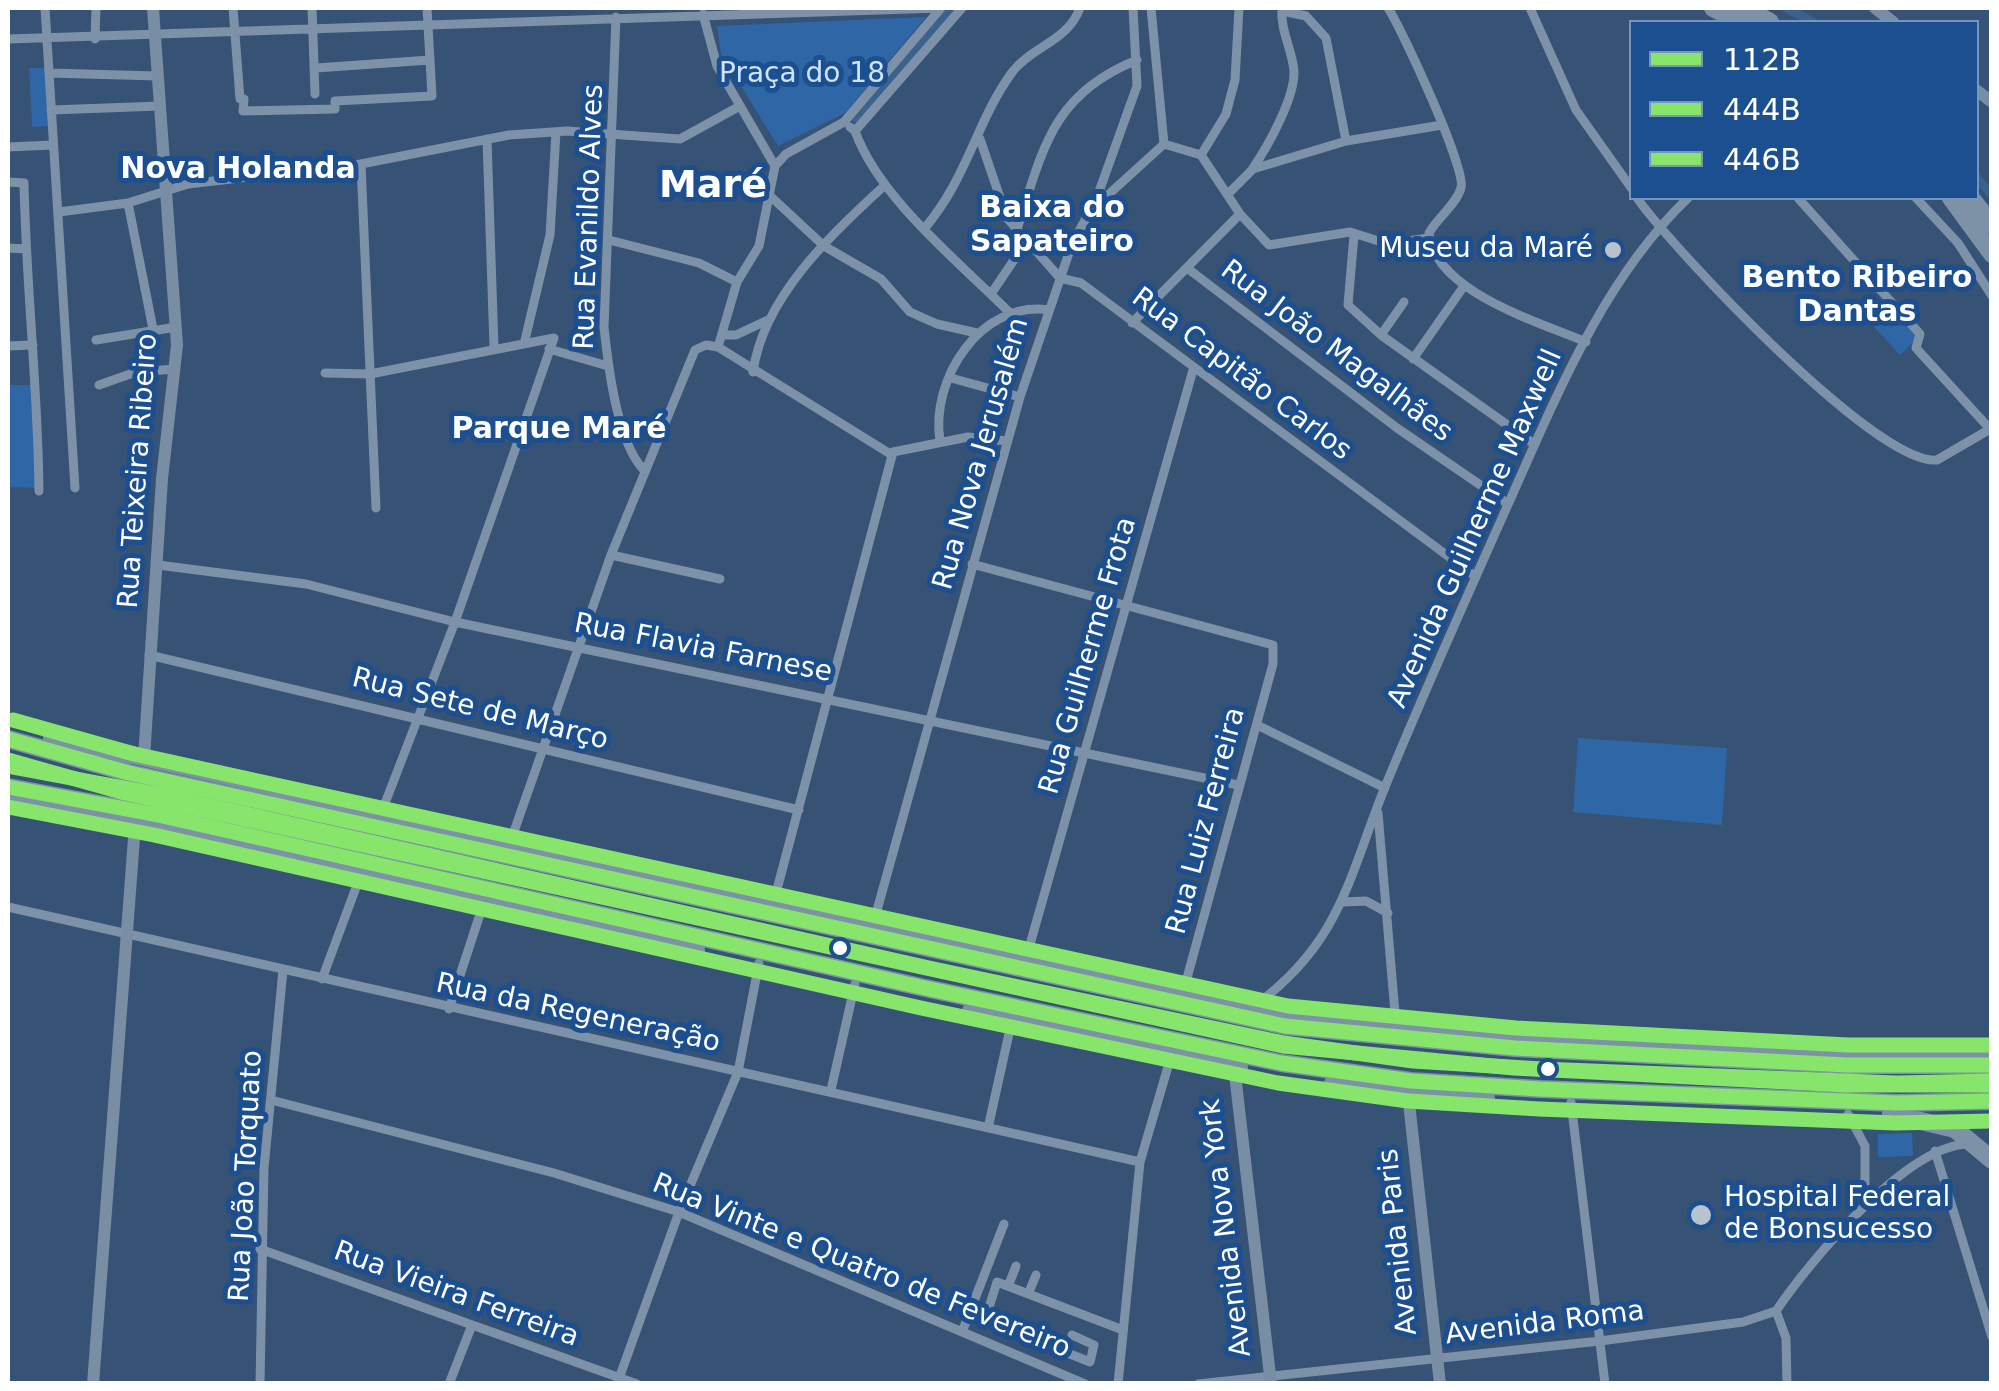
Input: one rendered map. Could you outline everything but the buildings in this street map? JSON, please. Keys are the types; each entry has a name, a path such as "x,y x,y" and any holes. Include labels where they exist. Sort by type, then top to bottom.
{"highway":[{"path":"1712,8 1736,20"},
{"path":"1744,8 1766,20"},
{"path":"1952,200 1992,254"},
{"path":"1973,200 1992,225"},
{"path":"8,728 314,796 384,820 1285,1026 1400,1039 1709,1059 1992,1065"},
{"path":"8,739 130,772 511,841 1255,1006"},
{"path":"8,787 158,815 1048,1015 1281,1063 1411,1081 1686,1097 1992,1101"},
{"path":"8,800 298,858 483,904 1172,1054 1408,1094 1848,1114 1992,1112"},
{"path":"298,858 347,865 591,919 618,920"},
{"path":"1121,990 1396,1025 1519,1036 1878,1052 1992,1052"},
{"path":"1048,1015 1172,1054"},
{"path":"1890,1114 1946,1126 1976,1144 1992,1160"}],"street":[{"path":"46,8 75,488"},
{"path":"94,39 96,8"},
{"name":"Rua Teixeira Ribeiro","path":"144,758 149,655 176,369 153,8"},
{"path":"233,8 244,112 269,114 335,108 335,101 432,96 427,8"},
{"path":"312,8 316,94"},
{"path":"8,39 312,32 615,13 940,8"},
{"path":"718,348 737,282 758,246 774,166 786,154 844,122 940,8"},
{"path":"855,131 962,8"},
{"path":"924,229 961,179 997,97 1016,67 1061,36 1080,8"},
{"name":"Rua Nova Jerusalém","path":"874,921 1020,398 1083,216 1096,200 1136,86 1134,8"},
{"path":"1151,8 1164,144"},
{"path":"1201,155 1226,114 1235,80 1238,8"},
{"path":"1164,144 1201,155 1240,214 1269,244 1350,232 1388,244 1428,238 1462,186 1442,124 1388,8"},
{"path":"1530,8 1576,110 1629,186"},
{"path":"1228,194 1252,169 1274,132 1294,78 1282,9 1306,16 1326,38 1346,141"},
{"name":"Rua Evanildo Alves","path":"615,13 614,136 604,327 608,366 632,456 644,470"},
{"path":"703,14 717,66 774,166"},
{"path":"316,68 430,60"},
{"path":"1017,229 1054,123 1085,88 1137,60"},
{"path":"49,73 158,76"},
{"path":"50,110 160,106"},
{"path":"59,212 128,202 166,189 361,164 487,139 556,132 680,140 740,106"},
{"path":"844,122 855,131 866,160 884,186 1009,312"},
{"path":"1252,169 1346,141 1442,124"},
{"path":"525,340 550,235 556,132"},
{"path":"487,139 494,347"},
{"name":"Rua Capitão Carlos","path":"980,140 1005,215 1060,278 1081,283 1476,577"},
{"path":"1096,200 1164,144"},
{"path":"8,147 53,145"},
{"path":"361,164 376,508"},
{"path":"8,182 24,185 39,491"},
{"path":"753,372 768,320 824,246 884,186"},
{"path":"768,194 824,246 881,279 910,312 937,324 977,333"},
{"path":"1638,200 1658,227 1785,358 1903,453 1936,460 1991,428 1916,348 1920,334 1800,200"},
{"name":"Avenida Guilherme Maxwell","path":"1255,1006 1302,968 1344,902 1385,788 1534,444 1586,342 1658,227 1686,200"},
{"path":"1918,200 1958,243 1992,296"},
{"path":"128,202 153,329"},
{"path":"1132,323 1240,214"},
{"path":"1354,236 1348,305 1413,359 1534,444"},
{"path":"1428,238 1445,267 1464,286 1586,342"},
{"path":"991,294 997,279 1028,239"},
{"path":"609,240 698,262 737,282"},
{"path":"8,248 26,249"},
{"name":"Rua João Magalhães","path":"1187,268 1397,428 1508,504"},
{"path":"1413,359 1464,286"},
{"path":"1381,335 1404,302"},
{"path":"940,441 940,410 967,342 1009,312 1049,310"},
{"path":"722,335 736,334 768,320"},
{"path":"96,340 176,327"},
{"path":"324,373 370,374 525,340 551,343 608,366"},
{"path":"384,820 551,343"},
{"path":"8,346 33,345"},
{"path":"511,841 612,555 692,354 706,345 718,348 892,453 940,441 985,436 1007,440"},
{"path":"99,385 136,372 176,369"},
{"name":"Rua Guilherme Frota","path":"1028,954 1193,370"},
{"path":"952,378 1020,398"},
{"path":"775,899 892,453"},
{"path":"612,555 720,579"},
{"path":"972,564 1128,603"},
{"name":"Rua Flavia Farnese","path":"158,566 306,584 454,622 830,696 1238,785"},
{"name":"Rua Luiz Ferreira","path":"1128,603 1265,640 1275,649 1184,989"},
{"name":"Rua Sete de Março","path":"149,655 799,810"},
{"path":"1257,724 1385,788"},
{"path":"1377,809 1396,1025"},
{"path":"92,1384 130,934 135,825"},
{"path":"322,980 361,874"},
{"path":"1344,902 1366,901 1388,913"},
{"path":"449,1009 483,904"},
{"name":"Rua da Regeneração","path":"8,907 1140,1162"},
{"path":"618,1380 679,1212 738,1072 759,963"},
{"name":"Rua João Torquato","path":"260,1384 260,1249 283,970"},
{"path":"832,1090 855,984"},
{"path":"988,1128 1012,1020"},
{"path":"1118,1384 1140,1162 1172,1054"},
{"name":"Avenida Nova York","path":"1234,1066 1270,1380"},
{"name":"Avenida Paris","path":"1408,1094 1440,1384"},
{"name":"Rua Vinte e Quatro de Fevereiro","path":"271,1100 554,1174 679,1212 1085,1384"},
{"path":"1571,1102 1605,1384"},
{"path":"1848,1114 1865,1146 1865,1207"},
{"path":"1786,1384 1786,1338 1776,1311 1806,1270 1865,1207 1936,1151 1976,1144"},
{"path":"1936,1151 1992,1337"},
{"path":"962,1332 1004,1224"},
{"name":"Rua Vieira Ferreira","path":"260,1249 637,1384"},
{"path":"1010,1284 1016,1266"},
{"path":"1029,1292 1036,1274"},
{"path":"1072,1335 1094,1345 1090,1362 985,1320 998,1282 1123,1330"},
{"name":"Avenida Roma","path":"1198,1384 1270,1380 1600,1341 1743,1322 1776,1311"},
{"path":"449,1384 472,1325"}],"green space":[{"name":"Praça do 18","path":"926,17 845,113 778,146 721,54 717,26"},
{"path":"29,68 46,68 49,126 32,127"},
{"path":"1891,310 1918,338 1900,355 1874,327"},
{"path":"8,385 38,385 35,488 8,487"},
{"path":"1578,738 1727,748 1722,825 1573,812"},
{"path":"1912,1133 1913,1156 1878,1157 1878,1134"}],"waterway":[{"path":"856,118 953,8"},
{"path":"1786,8 1809,20"},
{"path":"1979,180 1992,195"}],"transit line":[{"name":"446B","path":"13,720 134,754 1288,1006 1516,1028 1848,1045 1992,1045"},
{"name":"112B","path":"8,739 129,773 1285,1026 1515,1048 1847,1065 1992,1065"},
{"name":"444B","path":"8,760 125,793 1283,1046 1514,1068 1846,1085 1992,1085"},
{"name":"446B","path":"12,767 162,795 929,968 1284,1043 1413,1061 1541,1069 1896,1083 1992,1081"},
{"name":"112B","path":"8,787 158,815 925,988 1281,1063 1411,1081 1540,1089 1896,1103 1992,1101"},
{"name":"444B","path":"8,807 154,835 921,1008 1278,1083 1408,1101 1539,1109 1895,1123 1992,1121"}],"place":[{"name":"Museu da Maré","path":"1613,250"},
{"name":"Hospital Federal de Bonsucesso","path":"1701,1215"}],"district":[{"name":"Nova Holanda","path":"238,170"},
{"name":"Maré","path":"713,187"},
{"name":"Baixa do Sapateiro","path":"1052,226"},
{"name":"Bento Ribeiro Dantas","path":"1857,296"},
{"name":"Parque Maré","path":"559,430"}]}
